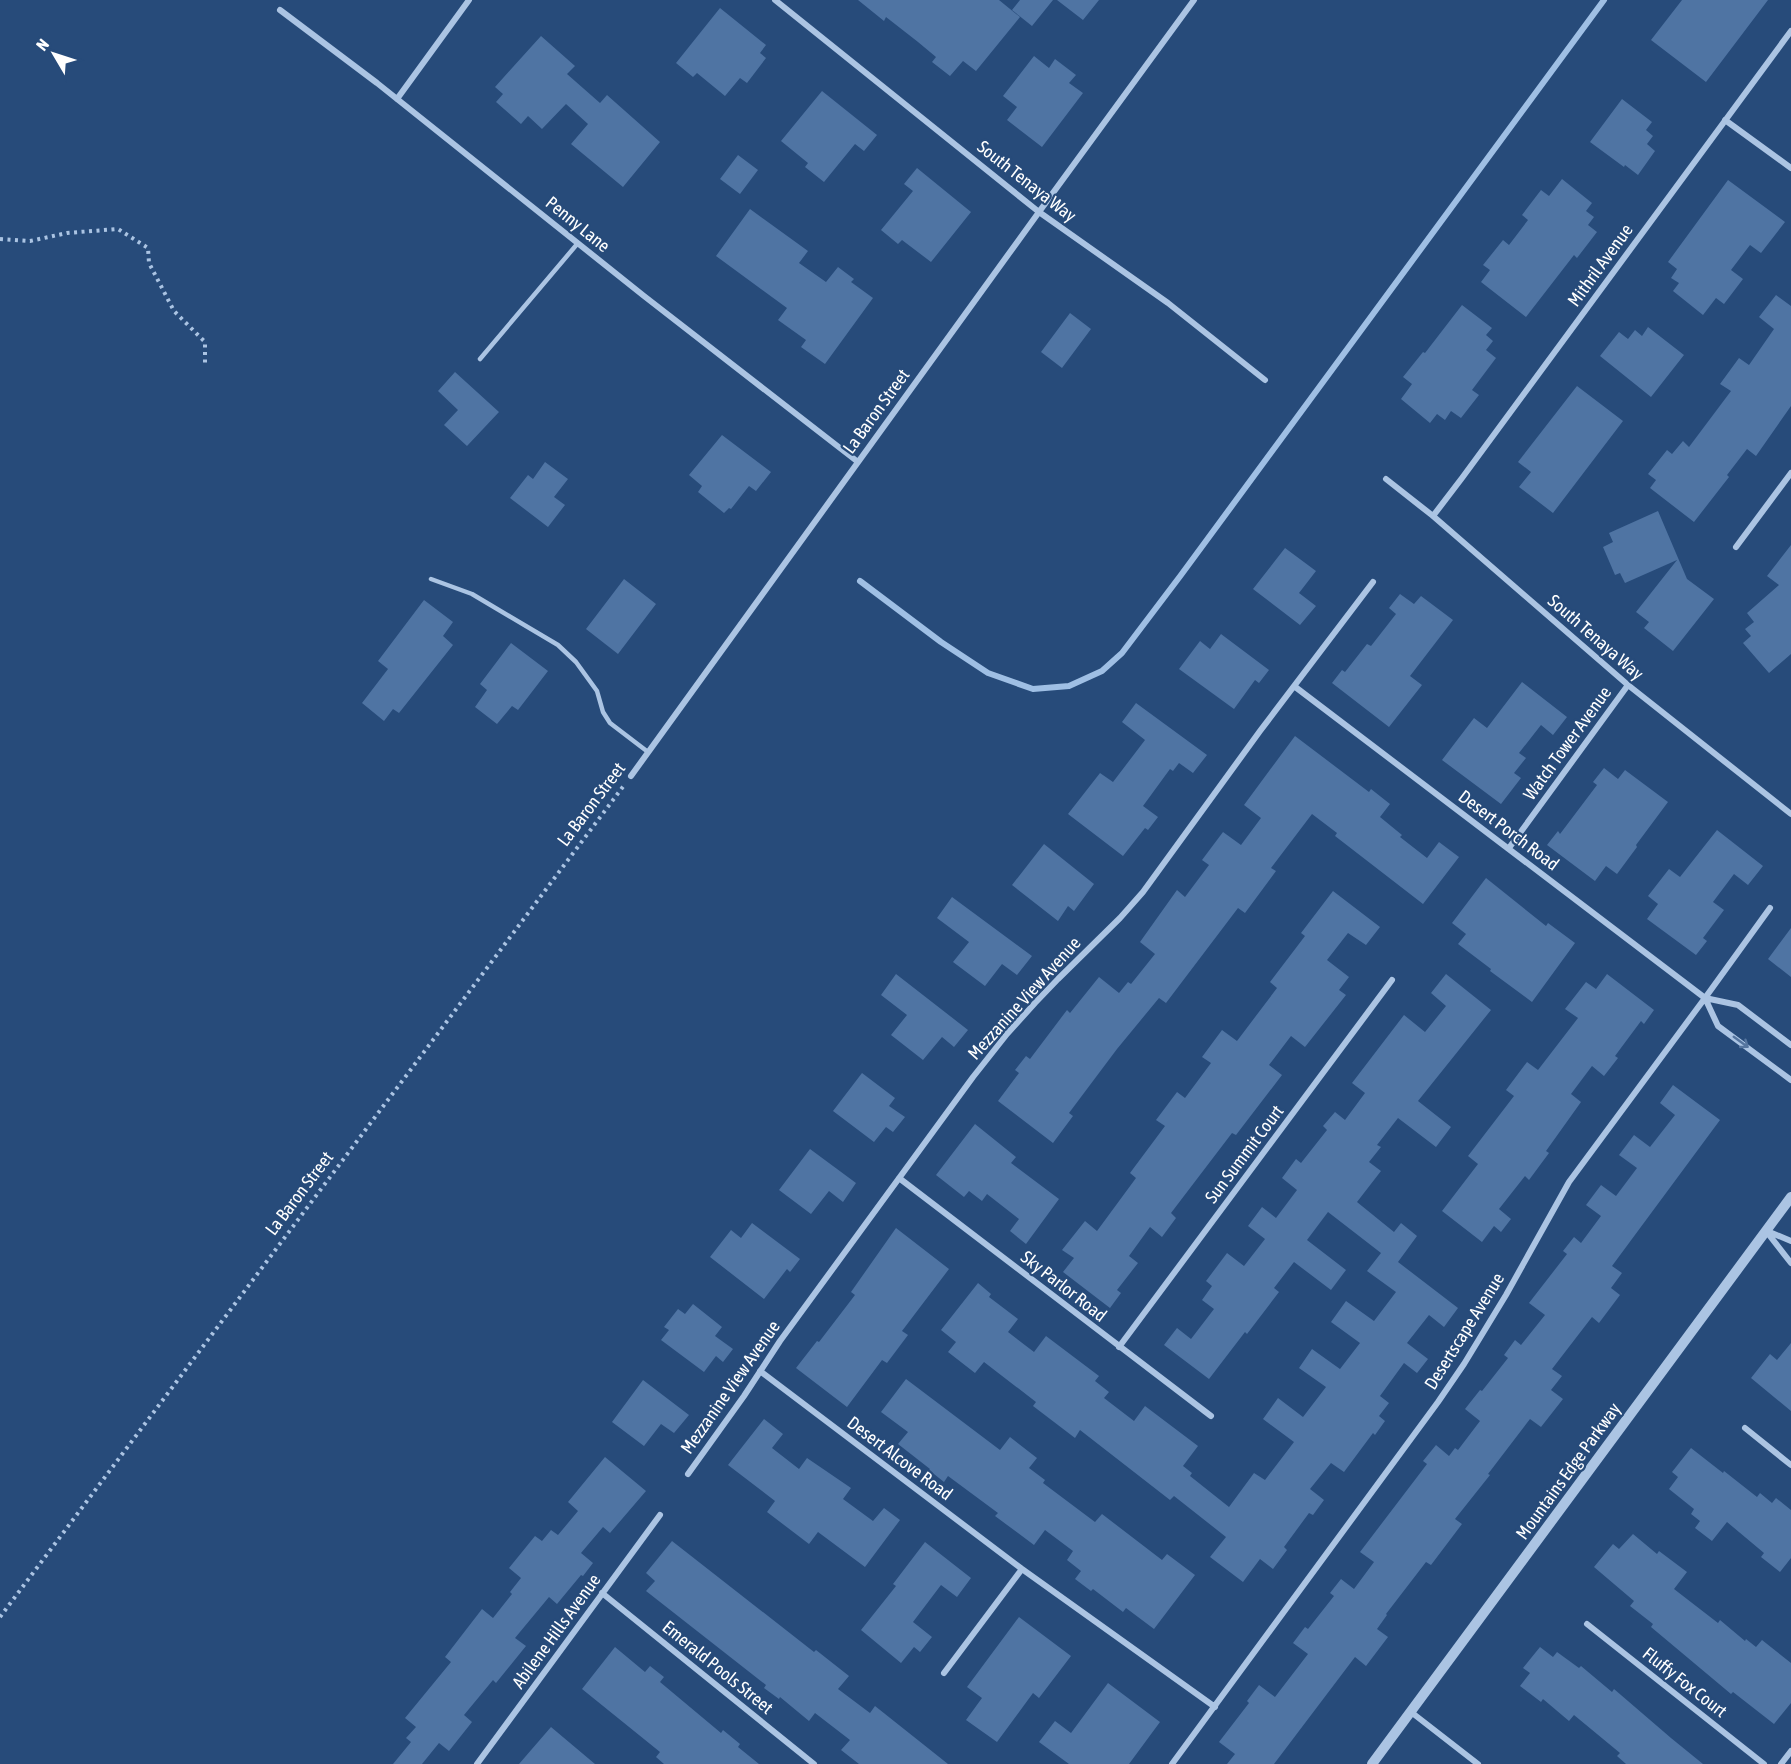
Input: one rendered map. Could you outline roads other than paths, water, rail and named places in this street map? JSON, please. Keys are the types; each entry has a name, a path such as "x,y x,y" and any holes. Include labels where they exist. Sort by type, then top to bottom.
{"street":[{"path":"397,99 469,0"},
{"name":"South Tenaya Way","path":"775,0 1039,212 1168,303 1265,380"},
{"name":"La Baron Street","path":"631,776 1194,0"},
{"name":"Penny Lane","path":"280,10 397,99 858,462"},
{"name":"Mithril Avenue","path":"1432,516 1791,31"},
{"path":"1725,120 1791,168"},
{"path":"1736,547 1791,473"},
{"name":"South Tenaya Way","path":"1386,479 1628,685 1791,814"},
{"name":"Mezzanine View Avenue","path":"688,1474 780,1341 973,1077 1007,1034 1143,892 1374,582"},
{"name":"Watch Tower Avenue","path":"1509,848 1628,685"},
{"name":"Desert Porch Road","path":"1294,687 1705,998 1738,1005 1791,1045"},
{"name":"Desertscape Avenue","path":"1172,1764 1438,1402 1506,1294 1569,1182 1770,908"},
{"name":"Sun Summit Court","path":"1119,1347 1392,980"},
{"name":"Desert Porch Road","path":"1705,998 1718,1026 1791,1080"},
{"name":"Sky Parlor Road","path":"899,1178 1211,1416"},
{"name":"Mountains Edge Parkway","path":"1372,1764 1791,1197"},
{"path":"1767,1231 1791,1241"},
{"path":"1767,1231 1791,1263"},
{"name":"Desert Alcove Road","path":"760,1371 1022,1569 1215,1707"},
{"path":"1745,1428 1791,1465"},
{"name":"Abilene Hills Avenue","path":"477,1764 660,1515"},
{"path":"945,1673 1022,1569"},
{"name":"Emerald Pools Street","path":"602,1593 814,1764"},
{"name":"Fluffy Fox Court","path":"1587,1624 1764,1764"},
{"path":"1411,1712 1478,1764"},
{"path":"1781,1764 1791,1751"}],"lane":[{"path":"480,359 578,243"},
{"path":"431,579 472,594 558,645 576,662 597,691 603,712 610,723 648,752"}],"waterway":[{"path":"860,581 941,642 988,673 1033,689 1069,686 1102,671 1122,653 1181,575 1604,0"}]}
